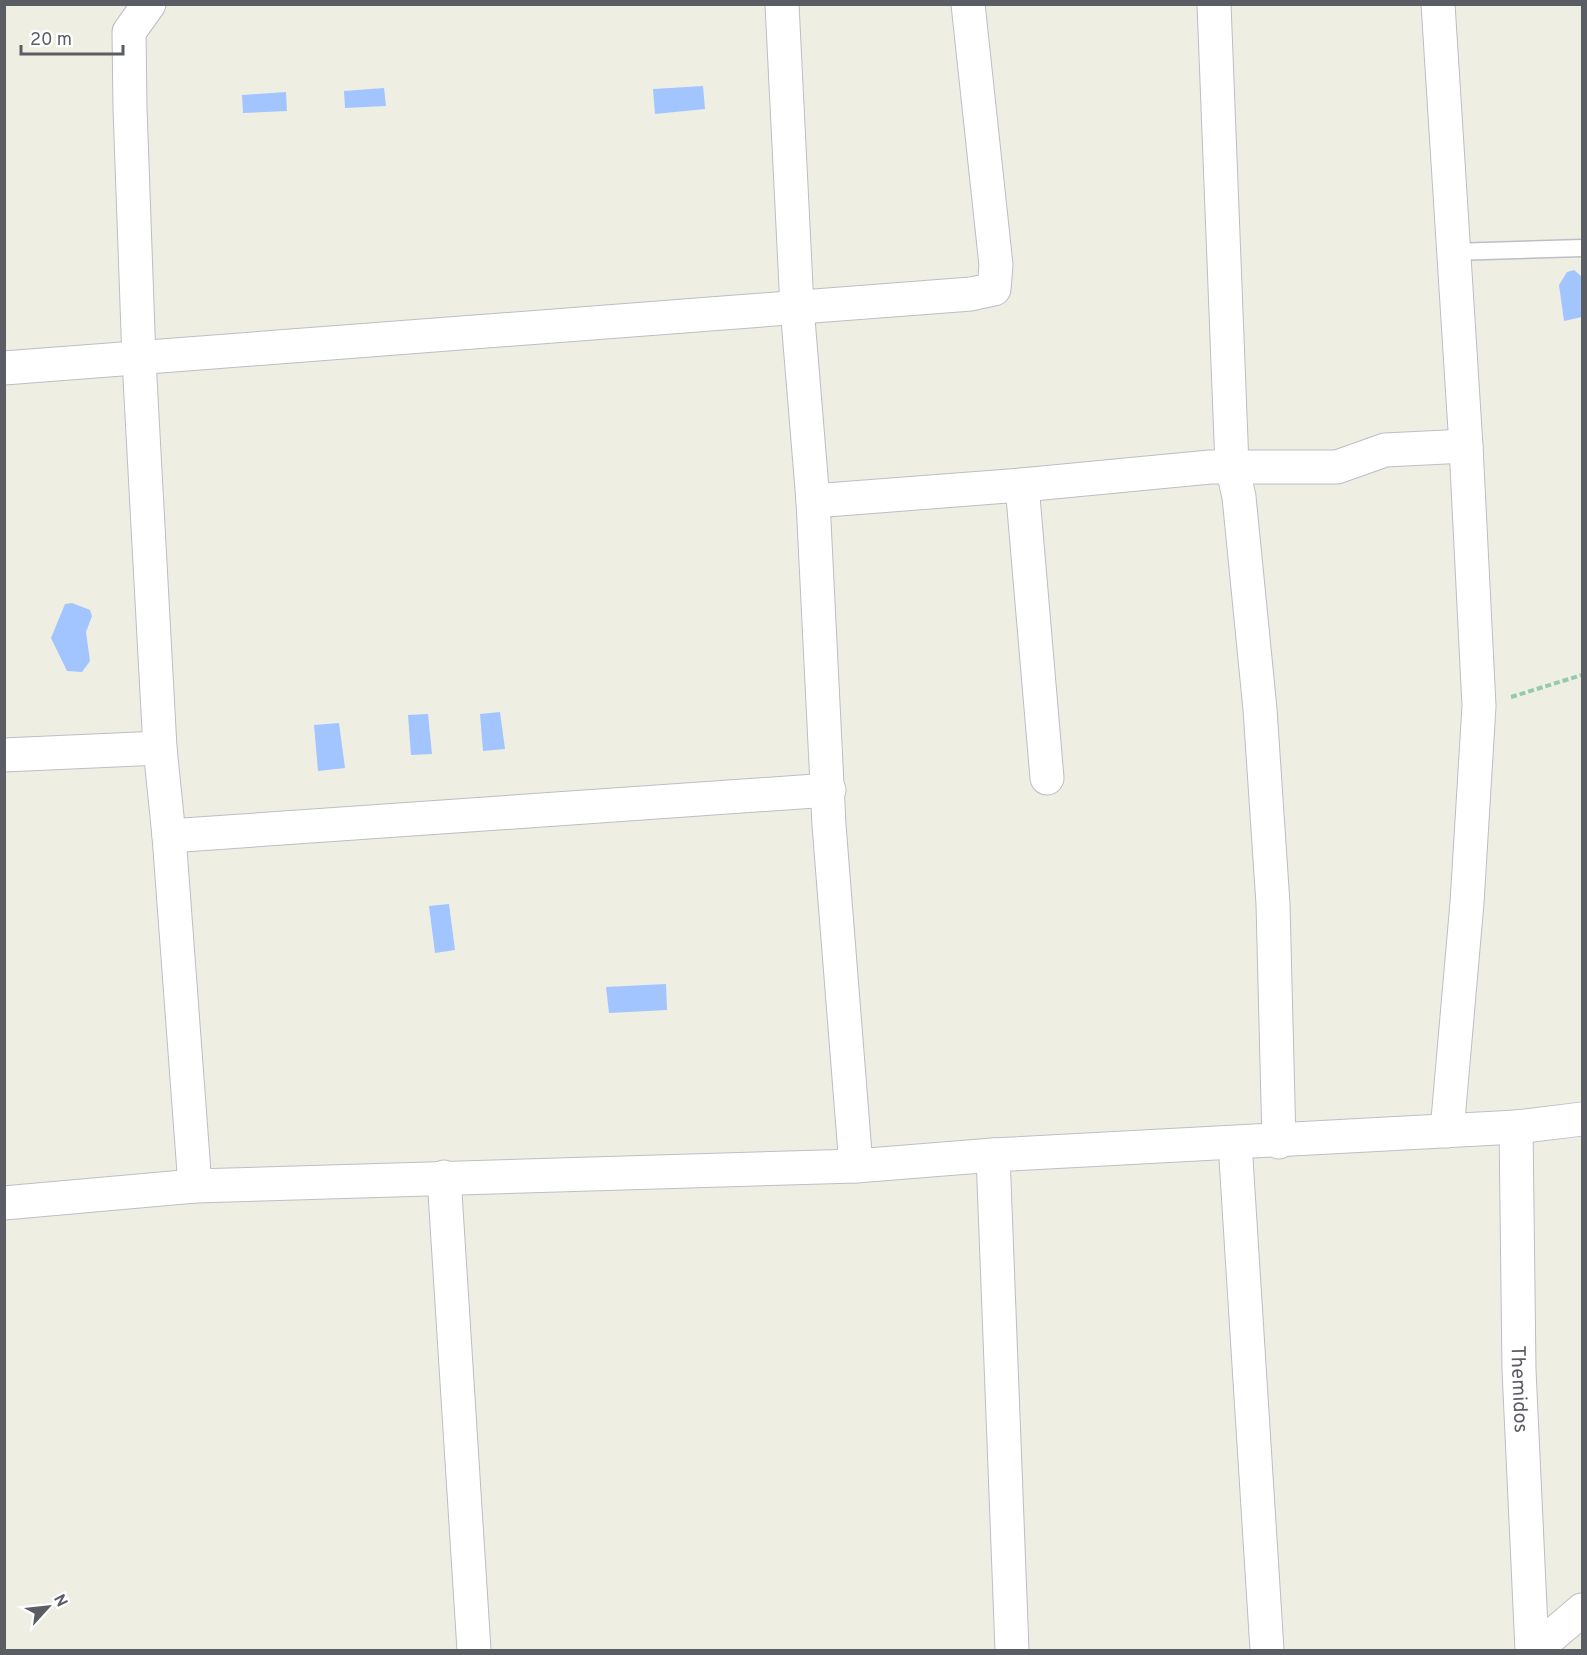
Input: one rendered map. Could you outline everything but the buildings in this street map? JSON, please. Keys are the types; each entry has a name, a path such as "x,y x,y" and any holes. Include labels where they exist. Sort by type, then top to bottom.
{"street":[{"path":"149,4 129,32 139,360 160,748 169,836 195,1186"},
{"path":"782,4 797,307 813,501 829,825 856,1166"},
{"path":"4,368 139,360 971,294 993,289 996,265 968,4"},
{"path":"1214,4 1232,466 1239,497 1260,709 1273,904 1280,1142"},
{"path":"1437,4 1466,446 1479,706 1467,903 1447,1131"},
{"path":"813,501 1232,466 1337,467 1385,450 1466,446"},
{"path":"1022,485 1047,778"},
{"path":"4,755 160,748"},
{"path":"169,836 829,790"},
{"path":"4,1203 195,1186 856,1166 993,1155 1280,1142 1516,1127 1582,1119"},
{"name":"Themidos","path":"1516,1127 1519,1370 1534,1650"},
{"path":"1235,1143 1267,1650"},
{"path":"993,1155 1012,1650"},
{"path":"444,1177 474,1650"},
{"path":"1534,1650 1582,1610"}],"lane":[{"path":"1452,252 1582,248"}],"path":[{"path":"1479,706 1582,675"}],"water":[{"path":"703,86 705,109 655,114 653,89"},
{"path":"384,88 386,106 345,108 344,91"},
{"path":"286,92 287,111 243,113 242,95"},
{"path":"1574,270 1582,277 1582,317 1564,321 1559,285 1567,272"},
{"path":"72,603 90,610 92,616 86,632 90,661 82,672 67,671 51,638 65,604"},
{"path":"500,712 505,749 483,751 480,714"},
{"path":"428,714 432,754 411,755 408,715"},
{"path":"339,723 345,768 318,771 314,725"},
{"path":"449,904 455,950 435,953 429,906"},
{"path":"666,984 667,1010 609,1013 606,987"}]}
